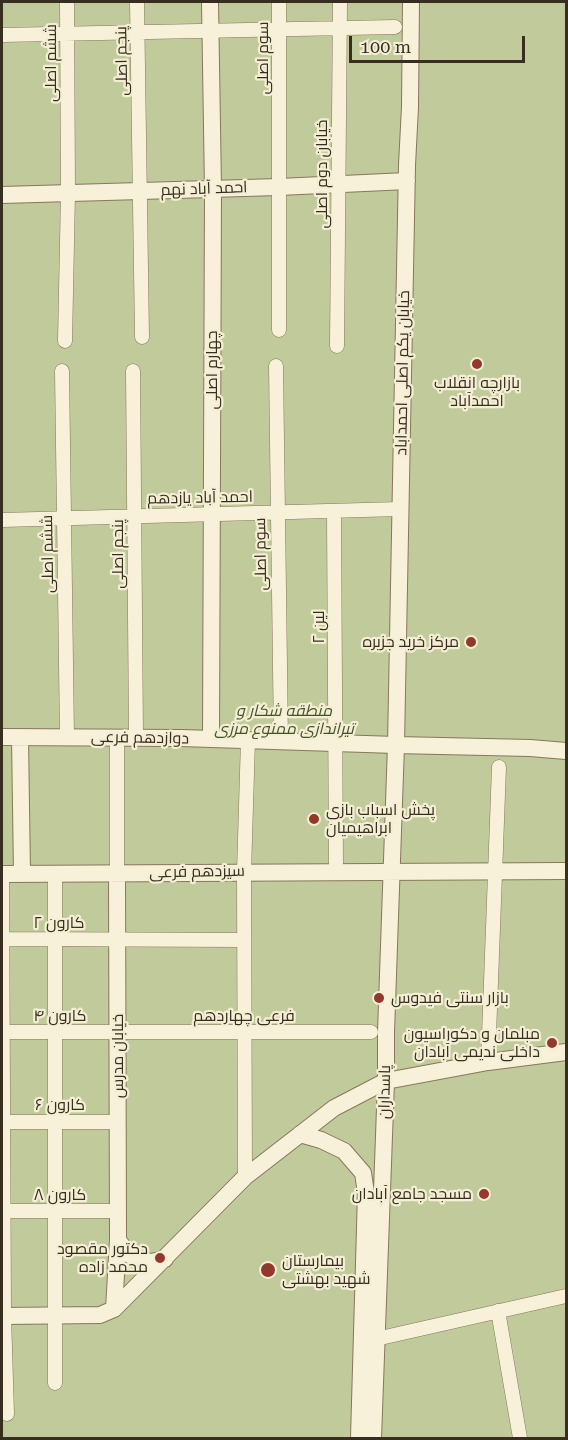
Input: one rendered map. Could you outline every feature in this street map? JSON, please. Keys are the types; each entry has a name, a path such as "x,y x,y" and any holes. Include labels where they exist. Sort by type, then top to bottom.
{"street":[{"name":"ششم اصلی","path":"65,341 68,193 67,2"},
{"name":"پنجم اصلی","path":"137,2 142,337"},
{"name":"چهارم اصلی","path":"210,2 213,189 211,739"},
{"name":"سوم اصلی","path":"279,2 279,330"},
{"name":"خیابان دوم اصلی","path":"337,346 340,2"},
{"name":"خیابان یکم اصلی احمداباد","path":"396,745 407,181 411,108 411,2"},
{"path":"2,35 395,27"},
{"name":"احمد آباد نهم","path":"2,195 407,181"},
{"name":"سوم اصلی","path":"276,366 281,741"},
{"name":"ششم اصلی","path":"62,371 67,737"},
{"name":"پنجم اصلی","path":"133,371 136,737"},
{"name":"احمد آباد یازدهم","path":"2,520 400,509"},
{"name":"لین ۲","path":"334,511 336,871"},
{"name":"دوازدهم فرعی","path":"2,737 136,737 567,751"},
{"path":"20,737 22,874"},
{"path":"117,737 117,873"},
{"path":"244,1177 244,872 248,740"},
{"name":"پاسداران","path":"373,1438 396,745"},
{"path":"488,1062 499,767"},
{"name":"سیزدهم فرعی","path":"2,874 392,870 567,871"},
{"path":"55,873 55,1383"},
{"name":"خیابان مدرس","path":"114,1309 118,1240 117,873"},
{"path":"2,874 3,1316 8,1414"},
{"name":"کارون ۲","path":"2,939 244,940"},
{"name":"کارون ۴","path":"2,1032 118,1032"},
{"name":"فرعی چهاردهم","path":"118,1032 371,1032"},
{"path":"3,1316 100,1316 114,1309 244,1177 334,1107 386,1081 488,1062 567,1052"},
{"name":"کارون ۶","path":"2,1122 118,1122"},
{"path":"300,1134 321,1140 344,1151 363,1173 366,1193 359,1438"},
{"name":"کارون ۸","path":"2,1211 118,1211"},
{"path":"118,1240 128,1254 137,1259 150,1262 165,1259"},
{"path":"376,1339 567,1296"},
{"path":"498,1311 520,1438"}],"green space":[{"name":"منطقه شکار و تیراندازی ممنوع مرزی","path":"2,2 566,2 566,1438 2,1438"}],"place":[{"name":"بازارچه انقلاب احمدآباد","path":"477,364"},
{"name":"مرکز خرید جزیره","path":"471,642"},
{"name":"پخش اسباب بازی ابراهیمیان","path":"314,819"},
{"name":"بازار سنتی فیدوس","path":"379,998"},
{"name":"مبلمان و دکوراسیون داخلی ندیمی آبادان","path":"552,1043"},
{"name":"مسجد جامع آبادان","path":"484,1194"},
{"name":"دكتور مقصود محمد زاده","path":"160,1258"},
{"name":"بیمارستان شهید بهشتی","path":"268,1270"}]}
